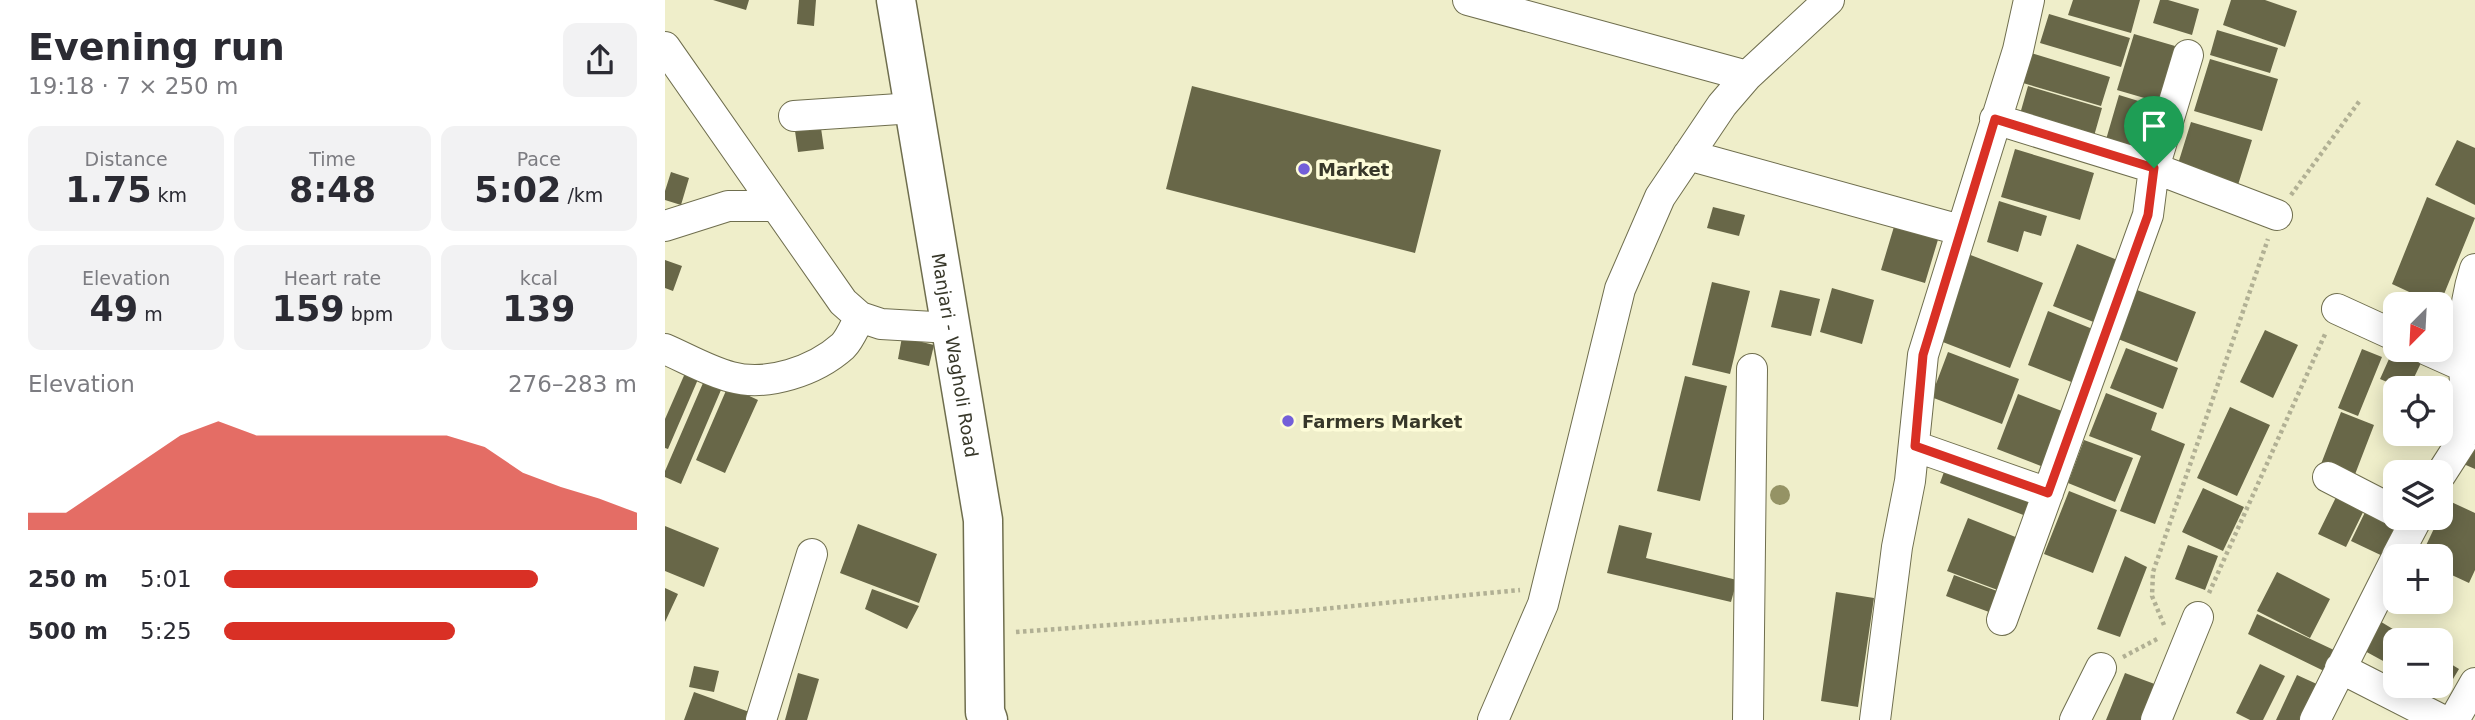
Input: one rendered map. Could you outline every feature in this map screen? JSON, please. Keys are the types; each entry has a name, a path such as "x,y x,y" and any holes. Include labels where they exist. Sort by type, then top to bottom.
{"main road":[{"name":"Manjari - Wagholi Road","path":"896,0 983,520 985,717"}],"street":[{"path":"1468,0 1747,76"},
{"path":"1493,720 1543,604 1620,289 1660,197 1722,105 1747,76 1829,0"},
{"path":"1875,720 1897,547 1915,446 1923,355 2018,50 2029,0"},
{"path":"665,47 843,302 860,317 881,324 951,328"},
{"path":"2002,621 2148,215 2154,168 2188,55"},
{"path":"795,116 914,108"},
{"path":"1995,119 2154,168 2277,215"},
{"path":"1688,155 1960,230"},
{"path":"665,226 728,206 776,206"},
{"path":"2450,460 2472,426 2463,326 2467,294 2475,269"},
{"path":"2337,309 2383,330"},
{"path":"665,349 731,377 755,381 780,377 811,366 844,345 860,317"},
{"path":"2453,362 2465,367"},
{"path":"1748,720 1752,369"},
{"path":"1915,446 2048,493"},
{"path":"2328,477 2383,504"},
{"path":"761,720 811,554"},
{"path":"2315,720 2383,584"},
{"path":"2156,720 2198,617"},
{"path":"2075,720 2101,668"},
{"path":"2340,668 2442,720"},
{"path":"2454,720 2475,683"}],"path":[{"path":"2101,668 2168,633 2152,596 2153,572 2277,215 2361,99"},
{"path":"2198,617 2337,309"},
{"path":"984,634 1301,611 1547,587"}],"building":[{"path":"713,0 749,0 746,10"},
{"path":"799,0 816,0 814,26 797,24"},
{"path":"2073,0 2140,0 2131,33 2068,15"},
{"path":"2160,0 2199,9 2192,35 2153,23"},
{"path":"2231,0 2265,0 2297,11 2285,47 2223,25"},
{"path":"2049,14 2130,38 2121,67 2040,43"},
{"path":"2217,30 2278,48 2270,73 2210,55"},
{"path":"2134,34 2175,46 2158,102 2117,90"},
{"path":"2031,53 2110,77 2101,106 2023,83"},
{"path":"2210,59 2278,79 2262,131 2194,111"},
{"name":"Market","path":"1192,86 1441,150 1415,253 1166,189"},
{"path":"2028,86 2102,108 2092,143 2018,121"},
{"path":"2119,95 2158,107 2144,155 2105,143"},
{"path":"820,121 824,149 798,152 794,124"},
{"path":"2191,122 2252,140 2238,185 2177,167"},
{"path":"2457,140 2475,148 2475,205 2435,185"},
{"path":"2015,149 2094,173 2080,220 2001,197"},
{"path":"671,172 689,178 681,205 665,200"},
{"path":"2427,197 2475,218 2445,292 2409,292 2392,284"},
{"path":"1999,201 2047,216 2041,236 2024,231 2018,252 1987,242"},
{"path":"1713,207 1745,215 1739,236 1707,228"},
{"path":"1896,220 1940,233 1925,283 1881,270"},
{"path":"2077,244 2120,261 2096,323 2053,306"},
{"path":"1968,254 2043,283 2010,368 1935,339"},
{"path":"665,260 682,266 673,291 665,288"},
{"path":"1712,282 1750,291 1730,374 1692,365"},
{"path":"1832,288 1874,300 1862,344 1820,332"},
{"path":"1780,290 1820,299 1811,336 1771,327"},
{"path":"2137,290 2196,312 2177,362 2118,339"},
{"path":"2048,311 2100,332 2079,385 2028,365"},
{"path":"2265,330 2298,345 2273,398 2240,382"},
{"path":"902,337 934,345 929,366 898,359"},
{"path":"2126,348 2178,368 2163,409 2110,388"},
{"path":"2362,349 2382,357 2358,416 2338,408"},
{"path":"1948,352 2019,379 2002,424 1931,397"},
{"path":"2388,362 2421,363 2415,376 2383,376 2383,380 2380,379"},
{"path":"686,371 699,377 668,449 665,448 665,419"},
{"path":"1685,376 1727,386 1700,501 1657,491"},
{"path":"703,383 721,390 681,484 665,477 665,471"},
{"path":"728,386 758,400 725,473 696,460"},
{"path":"2106,393 2157,413 2151,430 2185,444 2155,524 2120,511 2141,456 2089,436"},
{"path":"2018,394 2067,413 2046,468 1997,449"},
{"path":"2230,407 2270,425 2237,496 2197,478"},
{"path":"2341,412 2374,425 2354,477 2321,464"},
{"path":"2475,428 2475,469 2459,462"},
{"path":"2084,440 2133,458 2115,502 2068,483"},
{"path":"1949,458 2035,491 2026,516 1940,483"},
{"path":"2203,488 2244,507 2223,551 2182,532"},
{"path":"2340,489 2368,502 2346,547 2318,534"},
{"path":"2069,491 2117,510 2093,573 2044,554"},
{"path":"2453,503 2475,513 2475,570 2469,583 2453,576 2453,544 2427,544 2433,530 2453,530"},
{"path":"2369,504 2383,511 2383,530 2395,530 2392,544 2383,544 2383,556 2351,541"},
{"path":"1968,518 2023,540 2003,592 1947,571"},
{"path":"858,524 937,554 919,603 840,573"},
{"path":"1619,525 1652,533 1646,558 1737,580 1731,602 1607,573"},
{"path":"665,526 719,548 704,587 665,571"},
{"path":"2188,545 2218,556 2205,590 2175,579"},
{"path":"2125,556 2147,567 2120,637 2097,629"},
{"path":"2277,572 2330,599 2310,638 2257,611"},
{"path":"1954,575 1997,591 1989,612 1946,596"},
{"path":"665,588 678,594 665,622"},
{"path":"872,589 919,606 907,629 865,609"},
{"path":"1836,592 1874,598 1858,707 1821,701"},
{"path":"2257,614 2336,651 2326,672 2248,634"},
{"path":"2378,620 2391,628 2383,628 2383,661 2363,650"},
{"path":"2260,664 2285,676 2263,720 2250,720 2236,713"},
{"path":"2453,665 2459,669 2453,679"},
{"path":"694,666 719,671 714,692 689,687"},
{"path":"798,673 819,679 807,720 785,720"},
{"path":"2125,673 2160,686 2147,720 2106,720"},
{"path":"2297,675 2319,685 2302,720 2276,720"},
{"path":"694,692 755,714 753,720 684,720"}],"place":[{"name":"Market","path":"1304,169"},
{"name":"Farmers Market","path":"1288,421"}],"route":[{"path":"1995,119 2154,168 2148,215 2048,493 1915,446 1923,355 1995,119"}]}
